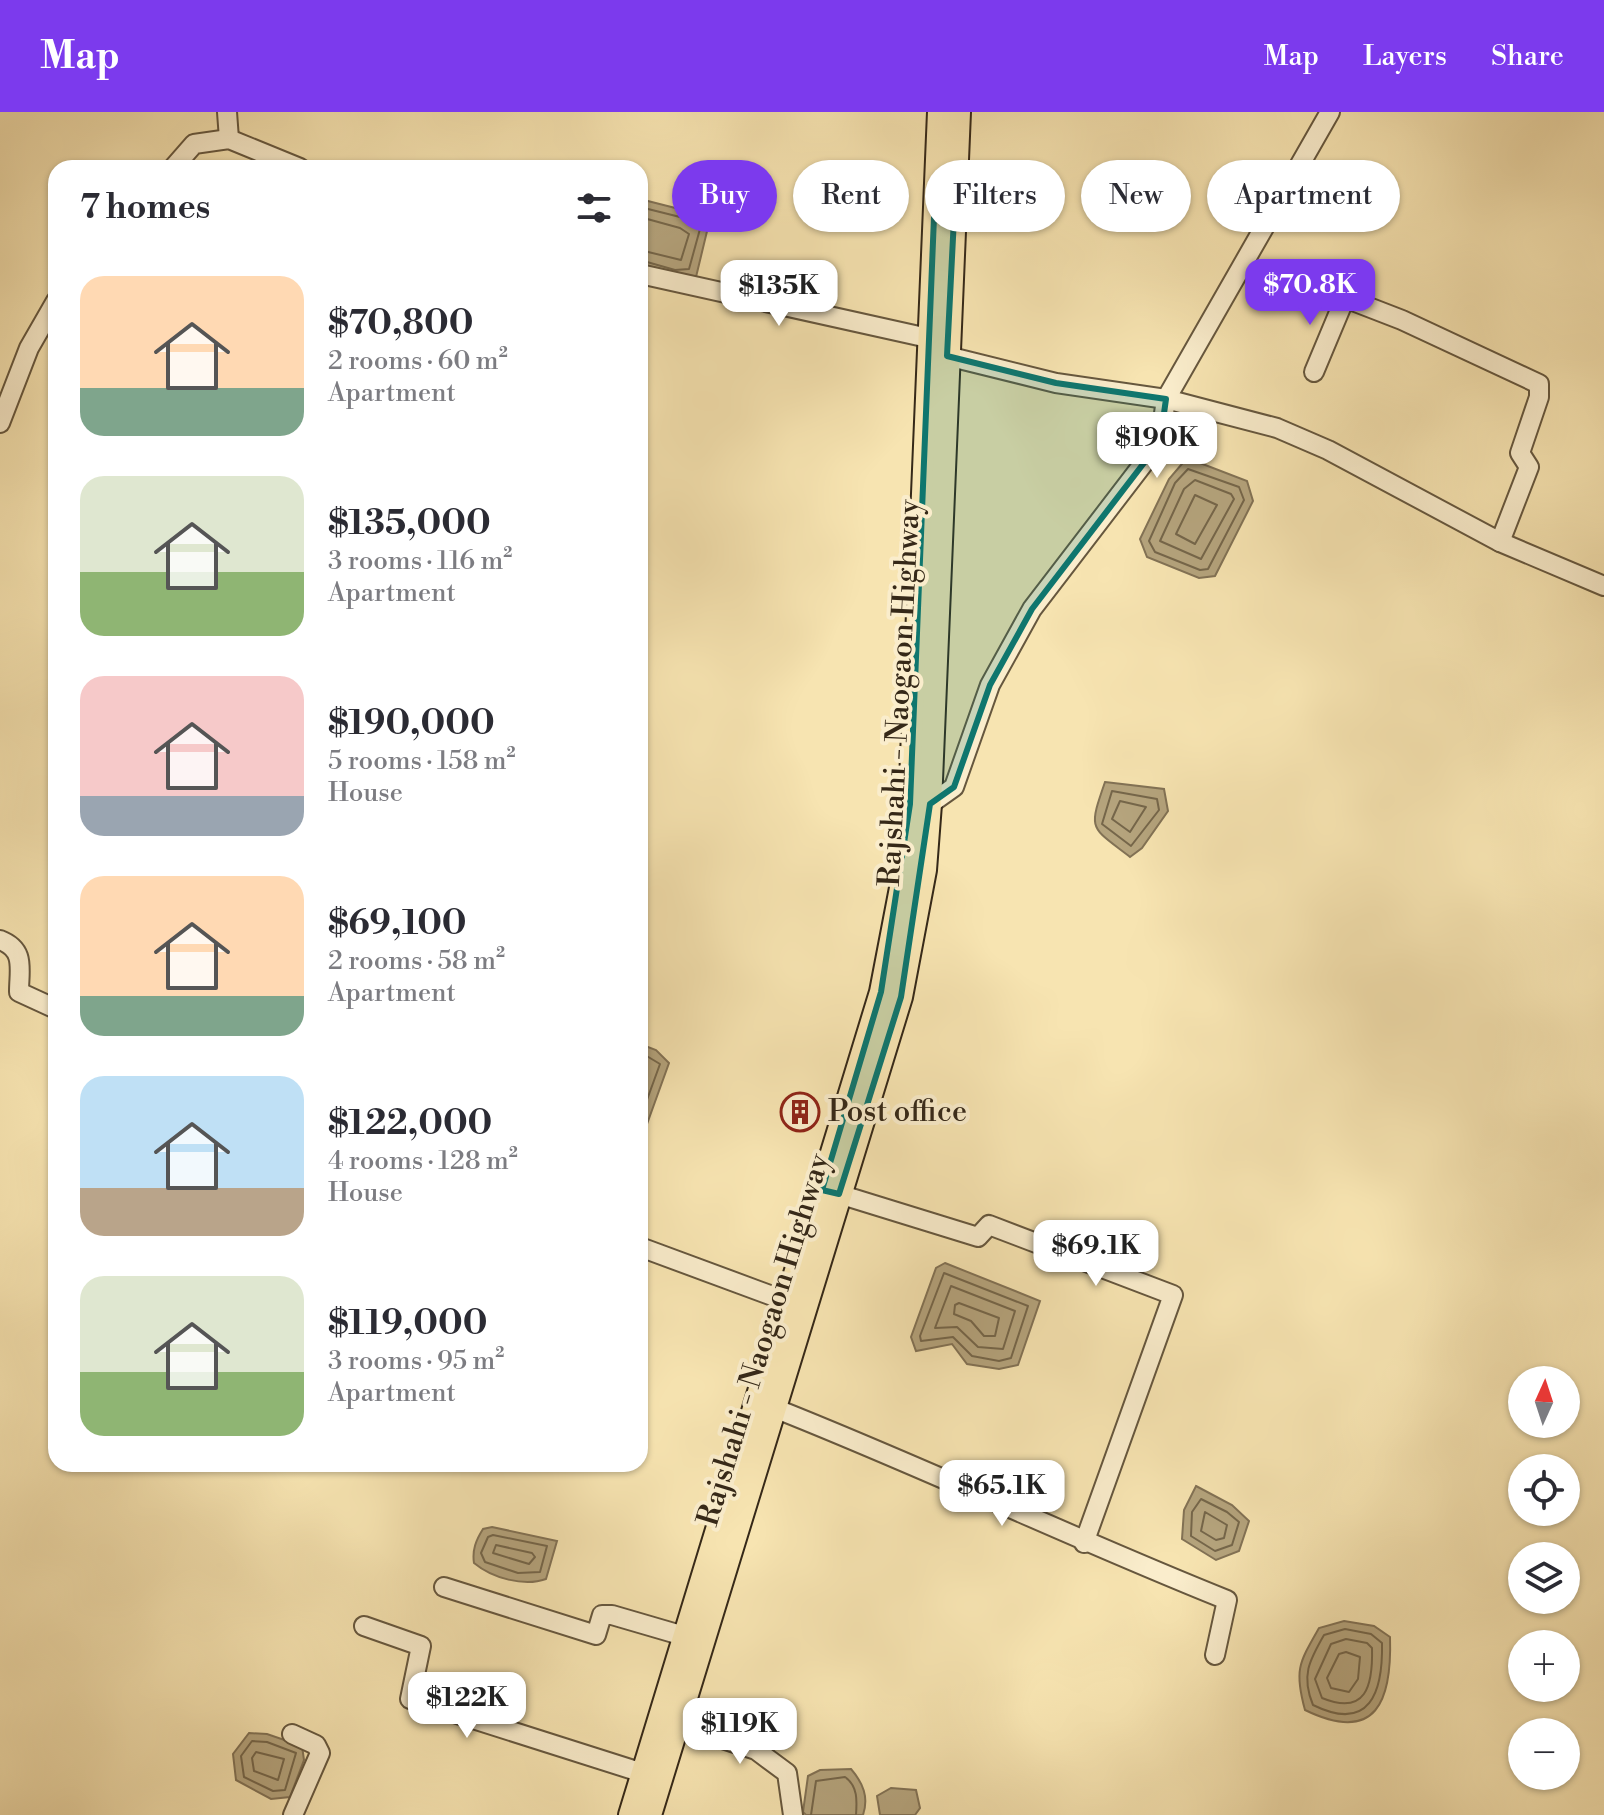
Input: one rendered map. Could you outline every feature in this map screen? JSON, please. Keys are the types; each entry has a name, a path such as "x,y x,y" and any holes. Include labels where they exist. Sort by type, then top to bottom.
{"main road":[{"name":"Rajshahi - Naogaon Highway","path":"939,112 941,160"},
{"name":"Rajshahi - Naogaon Highway","path":"952,160 959,112"},
{"name":"Rajshahi - Naogaon Highway","path":"630,1815 786,1301 831,1192 901,997 925,870 930,804 932,494 928,338 942,232"},
{"name":"Rajshahi - Naogaon Highway","path":"650,1815 774,1408 881,992 905,867 932,494 947,356 944,232"}],"street":[{"path":"227,112 229,139"},
{"path":"930,804 954,787 990,685 1032,609 1160,442 1166,399 1330,112"},
{"path":"180,160 194,144 229,139 280,160"},
{"path":"648,276 928,338"},
{"path":"1296,279 1402,320 1539,384 1539,397 1520,453 1529,467 1500,542"},
{"path":"1314,372 1345,298"},
{"path":"0,423 29,348 48,315"},
{"path":"947,356 1056,383 1166,399 1277,428 1328,450 1500,542 1604,586"},
{"path":"0,940 11,944 21,959 19,992 48,1005"},
{"path":"831,1192 978,1237 989,1225 1173,1295 1084,1543"},
{"path":"648,1250 786,1301"},
{"path":"774,1408 883,1451 1084,1543 1227,1600 1215,1655"},
{"path":"444,1587 596,1635 602,1615 612,1615 684,1636"},
{"path":"364,1626 421,1646 410,1699 643,1773"},
{"path":"677,1724 756,1750 787,1773 793,1815"},
{"path":"292,1734 316,1745 320,1753 293,1815"}],"highlighted area":[{"path":"934,217 954,218 947,356 1056,383 1166,399 1160,442 1032,609 990,685 954,787 930,804 901,997 839,1194 822,1190 881,992 910,804"}],"water":[{"path":"648,201 672,207 672,232 707,232 696,277 674,278 648,270"},
{"path":"1187,458 1247,481 1253,501 1215,576 1199,578 1147,557 1140,539 1169,479"},
{"path":"1105,782 1164,789 1168,811 1142,848 1130,857 1100,833 1096,826 1096,810"},
{"path":"648,1047 656,1050 669,1063 648,1121"},
{"path":"945,1263 1040,1301 1018,1365 999,1369 967,1364 952,1344 916,1351 911,1337 936,1268"},
{"path":"1196,1486 1232,1505 1249,1521 1239,1551 1216,1560 1182,1539 1184,1510"},
{"path":"492,1527 557,1541 546,1579 528,1582 508,1580 474,1563 478,1537 483,1529"},
{"path":"1344,1621 1374,1626 1390,1637 1388,1680 1383,1697 1375,1710 1364,1719 1349,1722 1305,1710 1299,1676 1303,1659 1319,1628"},
{"path":"249,1733 267,1734 302,1746 304,1760 290,1797 271,1799 236,1780 233,1754"},
{"path":"851,1769 864,1790 863,1815 806,1815 803,1812 808,1776 820,1770"},
{"path":"891,1788 916,1790 920,1808 915,1815 880,1815 877,1796"}],"place":[{"name":"Post office","path":"800,1112"}]}
